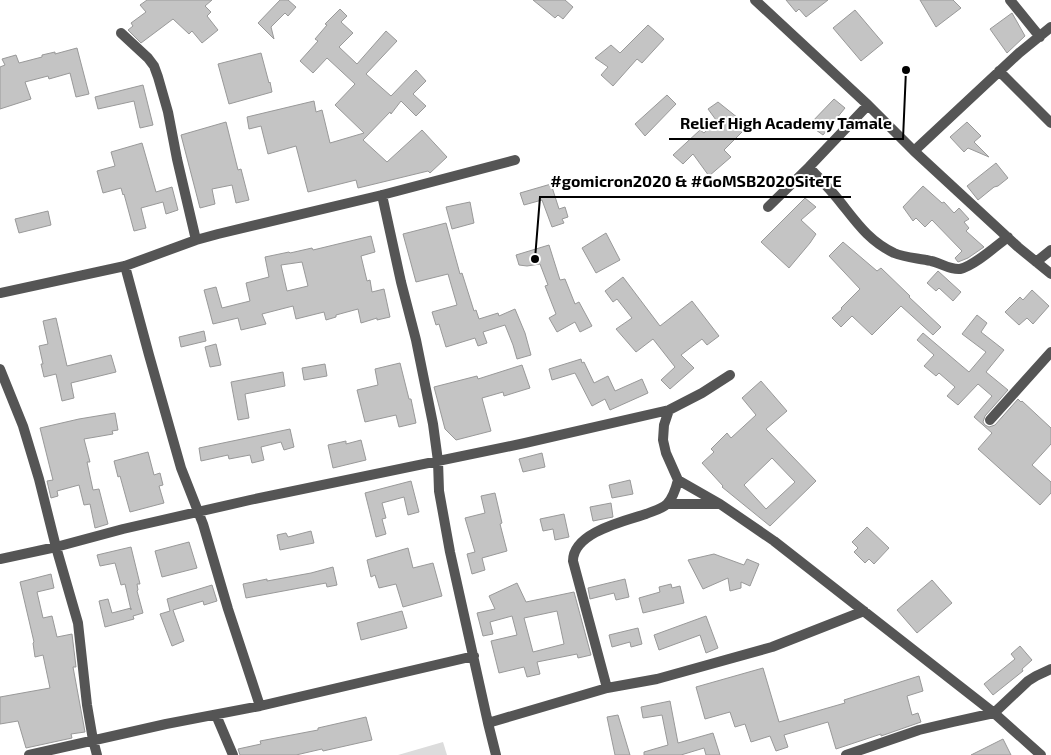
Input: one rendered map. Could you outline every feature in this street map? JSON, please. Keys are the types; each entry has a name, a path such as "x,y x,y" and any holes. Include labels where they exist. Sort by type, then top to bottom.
{"street":[{"path":"755,0 868,105 914,151 1051,274"},
{"path":"1010,0 1040,37"},
{"path":"914,151 999,71 1051,27"},
{"path":"121,33 148,58 154,66 158,77 168,112 196,240"},
{"path":"999,71 1051,124"},
{"path":"768,207 868,105"},
{"path":"0,293 126,266 196,240 382,195 515,160"},
{"path":"809,167 869,237 896,254 932,261 954,269 961,269 980,258 1008,237"},
{"path":"382,195 416,340 433,424 443,515 496,755"},
{"path":"1036,262 1051,250"},
{"path":"126,266 151,364 181,468 198,512 260,706"},
{"path":"990,420 1051,352"},
{"path":"0,369 23,426 78,623 87,705 93,740 98,755"},
{"path":"0,559 198,512 525,443 669,410 730,376"},
{"path":"669,410 664,425 663,440 666,453 678,480 720,504 774,541 994,713 1041,755"},
{"path":"667,504 678,480"},
{"path":"607,688 573,561 577,547 582,541 608,526 651,512 667,504 720,504"},
{"path":"488,723 607,688 657,679 772,647 864,611"},
{"path":"29,755 260,706 474,656"},
{"path":"846,755 919,730 994,713 1028,681 1051,669"},
{"path":"216,715 233,755"}],"shaded area":[{"path":"443,742 447,755 398,755"}],"building":[{"path":"147,0 212,0 205,6 211,12 207,16 218,30 202,43 192,31 189,34 173,19 141,43 128,30 133,26 131,23 146,12 140,5"},
{"path":"280,0 288,0 296,7 288,16 285,13 271,27 274,39 258,23"},
{"path":"533,0 565,0 573,7 563,19 558,15 555,18"},
{"path":"786,0 828,0 806,17 799,9 796,12"},
{"path":"920,0 953,0 961,8 936,27"},
{"path":"340,9 347,16 341,22 353,33 339,47 357,64 386,31 397,41 366,74 391,96 416,70 426,81 413,94 426,106 416,116 401,101 391,114 390,112 363,140 387,162 422,130 447,157 430,173 428,171 358,188 356,180 308,192 296,146 268,154 261,126 249,129 247,117 314,101 316,112 322,110 330,143 364,133 335,105 355,84 327,58 313,73 300,61 318,41 315,39 327,25 325,24"},
{"path":"855,10 883,43 861,61 833,28"},
{"path":"1012,13 1025,36 1007,53 990,29"},
{"path":"648,25 664,39 642,63 637,59 613,86 601,75 608,67 595,58 611,45 620,53"},
{"path":"77,48 89,94 76,97 70,73 49,79 48,76 25,82 31,99 0,109 0,67 5,65 2,59 16,55 19,63 42,57 42,55 55,52 55,54"},
{"path":"261,53 272,92 229,104 218,64"},
{"path":"143,85 153,125 140,128 134,101 98,109 95,97"},
{"path":"667,95 676,104 645,136 635,124"},
{"path":"834,99 845,108 823,135 809,125"},
{"path":"718,102 748,126 724,150 731,157 709,176 693,154 683,164 673,155 700,130 704,133 716,120 708,109"},
{"path":"226,122 238,170 241,169 249,200 236,203 232,185 212,189 215,204 200,208 181,135"},
{"path":"967,122 981,136 974,142 989,157 968,148 964,152 950,137"},
{"path":"142,143 156,192 172,187 178,210 166,214 163,202 141,208 146,228 134,231 121,188 103,193 97,171 115,166 111,152"},
{"path":"996,163 1008,178 978,200 967,186"},
{"path":"551,184 559,209 565,207 568,217 562,219 564,223 552,227 542,200 524,205 520,193"},
{"path":"923,186 942,203 944,202 954,213 959,208 969,219 964,222 969,228 966,231 984,247 968,258 958,262 955,258 962,251 932,220 925,227 916,218 913,221 903,207"},
{"path":"805,198 816,207 801,220 816,234 789,268 761,242"},
{"path":"470,202 474,223 452,229 446,207"},
{"path":"48,211 51,225 19,233 15,219"},
{"path":"446,223 460,274 462,273 474,311 476,310 479,319 498,313 499,316 515,309 525,333 531,355 517,359 505,325 483,332 487,343 478,346 475,338 446,347 439,324 436,325 432,312 457,305 448,274 416,282 403,234"},
{"path":"606,233 620,260 596,273 582,248"},
{"path":"371,236 375,252 361,256 367,281 370,280 372,292 384,289 390,317 377,320 377,318 361,323 358,309 326,320 324,312 296,319 293,306 262,314 266,324 241,330 238,318 213,324 204,290 216,287 222,308 250,301 246,283 269,277 265,257 312,248 313,250","holes":["302,262 308,286 287,291 281,265"]},
{"path":"843,242 877,271 881,268 941,327 933,335 901,306 872,335 852,316 841,327 832,318 860,289 829,256"},
{"path":"549,245 560,280 565,279 575,304 579,302 592,326 580,332 575,322 557,332 549,318 556,314 545,286 548,285 540,264 519,265 516,255"},
{"path":"938,271 961,292 953,301 939,288 936,291 927,283"},
{"path":"623,277 660,326 692,301 719,336 707,345 702,339 681,355 694,368 670,389 661,380 675,367 653,339 636,352 616,329 632,318 617,299 613,302 605,291"},
{"path":"1032,290 1049,306 1033,324 1027,318 1019,325 1005,312 1020,297 1023,300"},
{"path":"977,315 987,323 981,332 1004,350 986,372 1008,390 985,416 983,422 989,427 995,425 1018,399 1051,428 1051,444 1032,465 1051,482 1051,493 1040,505 978,449 992,433 974,417 992,396 978,384 958,405 947,396 955,387 939,373 936,376 924,366 934,355 917,340 923,333 969,372 986,352 962,334"},
{"path":"56,318 67,366 111,355 116,372 71,383 74,398 62,401 56,374 44,377 39,346 48,344 43,321"},
{"path":"204,331 206,341 181,347 179,337"},
{"path":"216,344 221,365 210,367 205,347"},
{"path":"581,359 594,383 608,376 615,391 642,379 648,393 610,410 605,399 592,406 575,373 552,380 549,369"},
{"path":"400,363 416,423 399,427 396,415 365,422 357,390 378,385 375,369"},
{"path":"325,364 327,376 304,380 302,368"},
{"path":"522,365 530,388 504,396 503,392 482,398 491,431 456,440 445,429 434,387 477,376 478,379"},
{"path":"283,372 285,386 245,394 249,418 238,420 231,382"},
{"path":"761,381 787,411 766,429 816,481 770,526 722,487 702,463 714,452 711,449 727,433 731,438 756,415 742,398","holes":["772,458 795,482 766,509 744,485"]},
{"path":"115,413 118,430 112,431 113,434 84,439 90,462 87,462 93,490 99,489 108,524 95,528 90,504 84,505 79,485 57,491 58,496 51,498 47,481 53,480 40,428"},
{"path":"290,429 294,447 284,450 281,442 261,447 264,460 252,463 250,455 229,459 228,455 201,461 199,448"},
{"path":"361,440 366,460 333,468 328,445 346,441 346,444"},
{"path":"148,452 154,475 160,473 163,485 159,486 164,503 130,512 114,461"},
{"path":"542,453 545,467 523,472 519,459"},
{"path":"630,480 633,494 612,498 609,485"},
{"path":"411,481 419,512 408,515 404,497 382,503 386,518 382,519 386,534 376,537 365,493"},
{"path":"495,493 507,551 482,558 485,570 472,574 467,554 475,552 465,518 485,513 481,496"},
{"path":"611,503 613,517 593,521 590,507"},
{"path":"564,514 569,537 555,540 553,529 543,531 540,519"},
{"path":"867,527 889,548 874,564 869,559 865,563 854,552 858,548 852,542"},
{"path":"311,531 314,543 280,550 277,535 286,533 288,537"},
{"path":"189,542 197,568 162,577 155,551"},
{"path":"131,547 140,584 137,584 137,591 143,613 133,616 134,619 105,627 99,601 108,599 112,613 131,608 125,584 121,585 115,563 100,566 97,555"},
{"path":"408,548 413,568 433,563 442,596 403,607 396,584 379,588 375,575 371,577 367,560"},
{"path":"714,554 744,565 747,559 759,564 750,586 741,582 741,588 730,591 728,578 703,589 688,560"},
{"path":"333,567 337,585 327,587 326,583 246,598 243,584 311,573"},
{"path":"51,574 54,588 37,592 43,618 52,616 57,637 72,634 76,667 73,667 85,732 71,734 72,738 26,748 18,721 0,724 0,697 50,688 43,655 35,657 34,642 20,582"},
{"path":"625,579 629,597 616,600 614,593 590,599 588,588"},
{"path":"932,580 952,603 917,633 897,610"},
{"path":"517,583 526,602 574,592 591,655 578,658 577,654 537,662 540,674 527,677 524,667 499,673 491,641 517,635 512,616 490,622 493,634 483,636 477,613 495,609 489,596","holes":["557,611 564,644 533,652 524,618"]},
{"path":"671,584 672,588 680,586 684,603 643,613 639,598 660,592 659,587"},
{"path":"212,585 217,601 204,605 203,601 173,610 184,641 172,646 160,614 170,611 167,599"},
{"path":"402,611 407,628 361,640 357,623"},
{"path":"706,616 718,648 706,653 700,635 659,650 654,635"},
{"path":"638,628 642,644 631,647 630,642 612,647 609,635"},
{"path":"1020,646 1032,660 1022,669 1023,671 993,695 984,684 1015,659 1011,654"},
{"path":"763,668 779,722 845,703 844,700 919,676 923,691 907,696 912,715 918,713 921,722 836,749 828,722 784,735 788,747 776,751 770,736 751,742 745,724 735,727 730,712 705,719 696,687"},
{"path":"670,701 678,743 713,733 720,755 706,755 704,748 681,755 644,755 644,752 668,745 662,715 643,718 641,707"},
{"path":"618,715 630,755 615,755 607,717"},
{"path":"366,717 372,740 296,755 240,755 238,749 261,744 260,741 318,730 318,728"},
{"path":"1003,739 1011,755 971,755"}],"place":[{"name":"Relief High Academy Tamale","path":"906,70"},
{"name":"#gomicron2020 & #GoMSB2020SiteTE","path":"535,259"}]}
